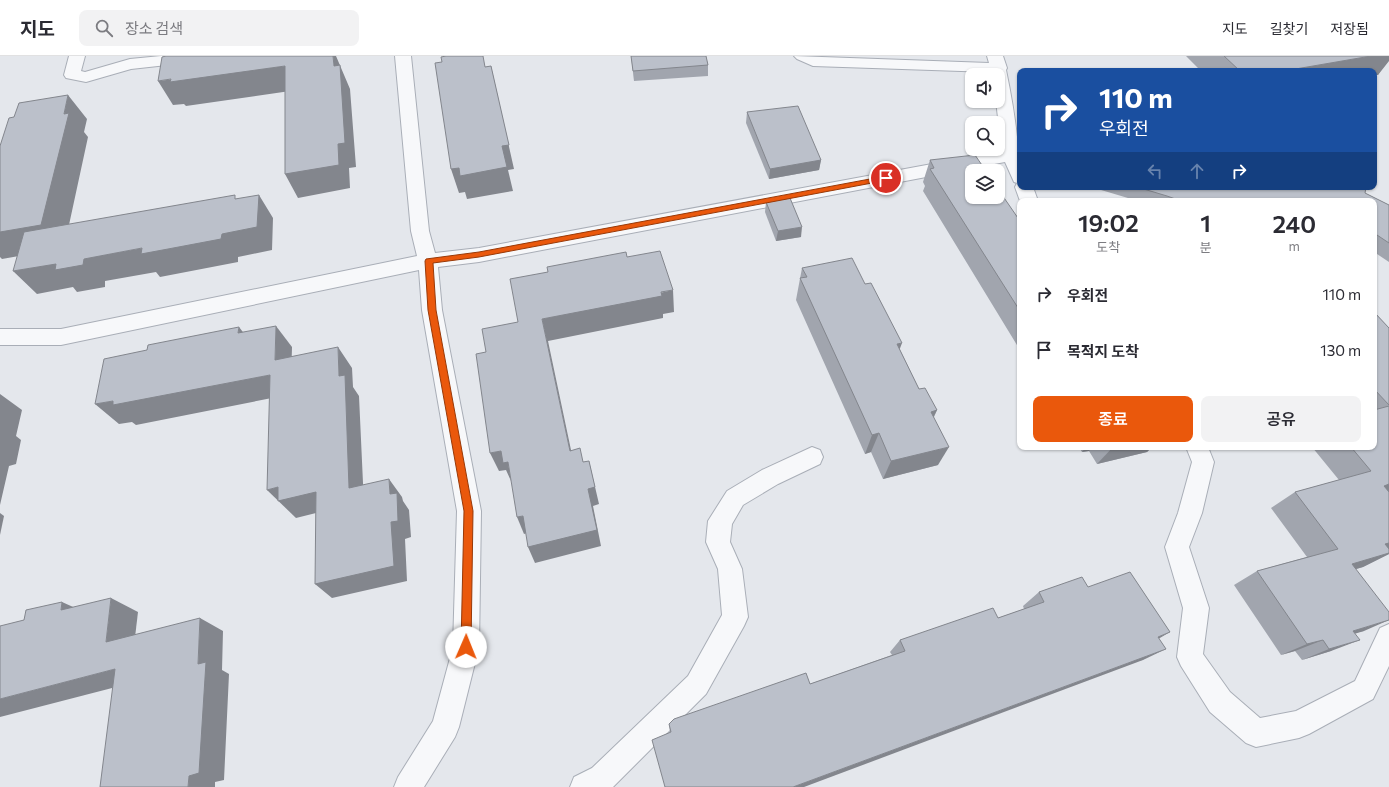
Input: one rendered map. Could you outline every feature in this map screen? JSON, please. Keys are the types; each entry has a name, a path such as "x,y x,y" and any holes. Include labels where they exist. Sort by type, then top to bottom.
{"street":[{"path":"77,56 72,75 86,78 130,64 203,56"},
{"path":"403,56 420,231 428,261 432,310 468,511 466,647 445,726 408,787"},
{"path":"802,56 813,61 997,62 1004,98 1011,155 1017,170"},
{"path":"0,337 61,337 428,261 479,254 1011,155"},
{"path":"1198,450 1203,462 1190,513 1177,547 1196,608 1190,657 1220,702 1256,733 1299,724 1364,690 1389,637"},
{"path":"584,787 602,778 697,684 735,617 730,569 718,542 720,521 735,498 770,477 812,457"}],"building":[{"path":"333,56 334,66 340,65 345,143 338,144 339,165 285,174 285,66 170,82 171,79 158,81 162,57"},
{"path":"483,56 485,67 491,66 509,145 502,146 507,167 460,176 459,168 451,169 435,63 442,62 441,57"},
{"path":"631,56 706,56 708,65 633,71"},
{"path":"1224,56 1371,56 1301,68 1237,68"},
{"path":"68,95 64,114 69,113 41,225 0,232 0,146 9,118 14,117 19,103"},
{"path":"798,106 821,160 770,169 747,112"},
{"path":"976,156 981,164 965,164 965,204 1005,204 1005,199 1017,217 1017,306 930,169 934,168 930,160"},
{"path":"1147,190 1366,190 1365,193 1375,198 1173,198"},
{"path":"235,195 235,199 259,195 257,227 222,234 221,239 141,254 142,248 84,259 83,265 55,270 56,264 13,271 24,232"},
{"path":"790,198 802,227 778,231 766,202"},
{"path":"1377,199 1389,205 1389,243 1377,235"},
{"path":"660,251 673,290 661,292 662,296 542,319 570,451 580,448 583,462 589,461 595,487 588,489 597,530 528,547 523,516 517,517 508,462 503,463 501,451 490,453 476,354 486,352 482,329 518,322 510,279 548,272 547,267 626,252 627,257"},
{"path":"852,258 865,284 871,283 902,343 897,344 919,389 925,388 937,410 931,412 949,447 891,461 879,433 872,435 800,278 807,277 802,268"},
{"path":"1377,315 1389,328 1389,405 1377,392"},
{"path":"276,326 275,360 338,347 339,376 345,375 349,488 389,479 390,494 397,493 398,521 391,522 394,566 315,584 316,492 278,501 278,487 267,490 270,375 113,405 113,401 95,404 104,359 147,350 148,345 239,327 238,333"},
{"path":"1389,406 1389,484 1384,486 1389,492 1389,543 1385,544 1389,549 1389,553 1352,564 1389,612 1389,620 1353,631 1360,640 1329,649 1323,640 1307,644 1257,571 1338,549 1295,492 1371,471 1354,450 1377,450 1377,409"},
{"path":"1130,572 1170,632 1158,637 1166,649 793,787 665,787 652,740 671,732 669,724 674,719 806,673 810,684 905,651 900,640 993,608 998,618 1044,602 1039,592 1082,577 1088,587"},
{"path":"111,598 106,642 200,618 198,664 206,662 199,773 189,776 188,787 100,787 115,669 0,699 0,626 24,620 26,610 62,602 61,610"}],"route":[{"path":"466,647 468,511 432,310 428,261 479,254 886,178"}]}
